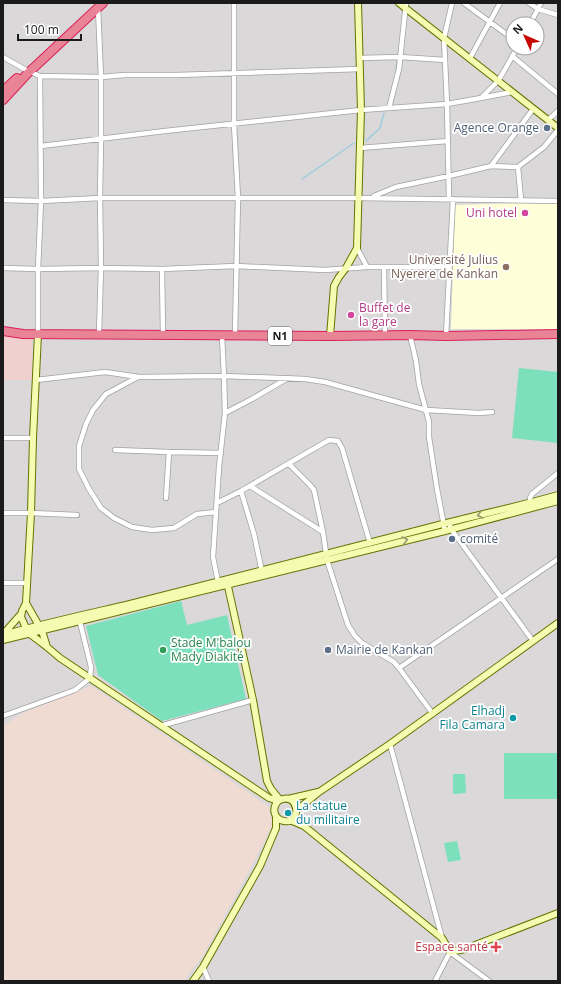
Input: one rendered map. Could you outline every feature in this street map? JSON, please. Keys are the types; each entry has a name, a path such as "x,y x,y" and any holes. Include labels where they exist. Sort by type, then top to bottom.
{"highway":[{"path":"3,91 28,70 99,4"},
{"path":"3,100 28,70"},
{"name":"N1","path":"3,331 23,334 222,336 446,336 558,334"}],"street":[{"path":"234,3 234,124 238,198 234,336"},
{"path":"330,336 334,286 338,277 346,268 357,248 361,110 358,3"},
{"path":"370,198 396,187 491,166 518,167 544,147 558,129 444,38 406,5 399,3"},
{"path":"446,336 451,199 444,38 452,3"},
{"path":"464,3 505,33"},
{"path":"470,58 500,3"},
{"path":"529,3 538,9 558,15"},
{"path":"534,16 541,3"},
{"path":"99,4 101,78 101,268 99,334"},
{"path":"389,108 399,69 406,5"},
{"path":"481,98 498,80 512,56 558,94"},
{"path":"3,57 40,76 101,78 125,75 176,75 360,69"},
{"path":"360,58 400,57 445,60"},
{"path":"3,637 6,630 21,614 26,603 38,334 38,269 41,201 40,76"},
{"path":"41,146 101,138 361,110 447,104 512,92"},
{"path":"491,166 533,109"},
{"path":"548,120 558,110"},
{"path":"360,148 448,141"},
{"path":"518,167 521,200"},
{"path":"3,200 41,201 100,198 558,200"},
{"path":"357,248 367,267"},
{"path":"3,268 162,269 236,266 324,270 367,267 449,267"},
{"path":"384,267 385,336"},
{"path":"162,269 163,335"},
{"path":"410,335 416,361 419,384 429,422 429,437 447,526 533,641"},
{"path":"218,582 213,557 225,413 222,336"},
{"path":"36,380 105,372 139,377 224,376 305,379 325,382 426,410 479,413 492,412"},
{"path":"139,377 106,394 86,424 79,446 79,469 89,489 100,508 114,518 132,527 152,530 174,528 197,514 216,512"},
{"path":"225,413 288,378"},
{"path":"3,438 33,438"},
{"path":"217,503 250,486 329,440 338,441 342,448 370,543"},
{"path":"115,450 221,452"},
{"path":"166,498 169,452"},
{"path":"289,464 314,490 327,557 348,625 355,636 362,643 394,662 433,714"},
{"path":"530,506 530,498 532,494 558,473"},
{"path":"250,486 323,532"},
{"path":"241,491 254,534 263,573"},
{"path":"530,506 558,495"},
{"path":"3,637 26,628 79,619 447,526 558,500"},
{"path":"3,513 77,515"},
{"path":"327,557 370,543 447,526"},
{"path":"399,668 558,558"},
{"path":"3,637 30,634 79,619 218,582 227,582"},
{"path":"227,582 253,700 269,785 279,800"},
{"path":"3,583 27,583"},
{"path":"26,603 42,631 47,647"},
{"path":"21,614 21,620 30,634 60,658 269,798 279,800 288,799 319,792"},
{"path":"3,716 75,690 90,678 91,667 79,619"},
{"path":"276,828 294,818 296,812 319,792 433,714 558,623"},
{"path":"160,726 253,700"},
{"path":"390,744 442,938 450,952 490,981"},
{"path":"257,790 269,785"},
{"path":"193,981 203,967 260,866 276,828 274,807 269,798"},
{"path":"288,799 294,803 296,812 304,826 442,938"},
{"path":"274,807 279,800"},
{"path":"276,816 279,819 304,826"},
{"path":"450,952 465,949 558,912"},
{"path":"436,981 450,952"},
{"path":"203,967 209,981"}],"shaded area":[{"path":"3,3 558,3 558,981 3,981"},
{"name":"Université Julius Nyerere de Kankan","path":"515,203 558,204 558,329 451,329 455,205"},
{"path":"3,337 32,337 32,380 3,380"},
{"path":"91,686 268,806 273,824 203,956 183,981 3,981 3,726 23,713"}],"green space":[{"path":"519,368 558,372 558,443 512,438"},
{"name":"Stade M'balou Mady Diakité","path":"181,601 187,625 227,615 246,699 162,721 98,675 86,626"},
{"path":"504,753 558,753 558,799 504,799"},
{"path":"453,774 465,774 466,793 453,794"},
{"path":"457,841 461,860 448,862 444,843"}],"waterway":[{"path":"396,74 397,61"},
{"path":"366,141 380,128 384,113"},
{"path":"302,179 354,143"}],"place":[{"name":"Agence Orange","path":"547,128"},
{"name":"Uni hotel","path":"525,213"},
{"name":"Université Julius Nyerere de Kankan","path":"506,267"},
{"name":"Buffet de la gare","path":"351,315"},
{"name":"comité","path":"452,539"},
{"name":"Stade M'balou Mady Diakité","path":"163,650"},
{"name":"Mairie de Kankan","path":"328,650"},
{"name":"Elhadj Fila Camara","path":"513,718"},
{"name":"La statue du militaire","path":"288,813"},
{"name":"Espace santé","path":"496,947"}]}
